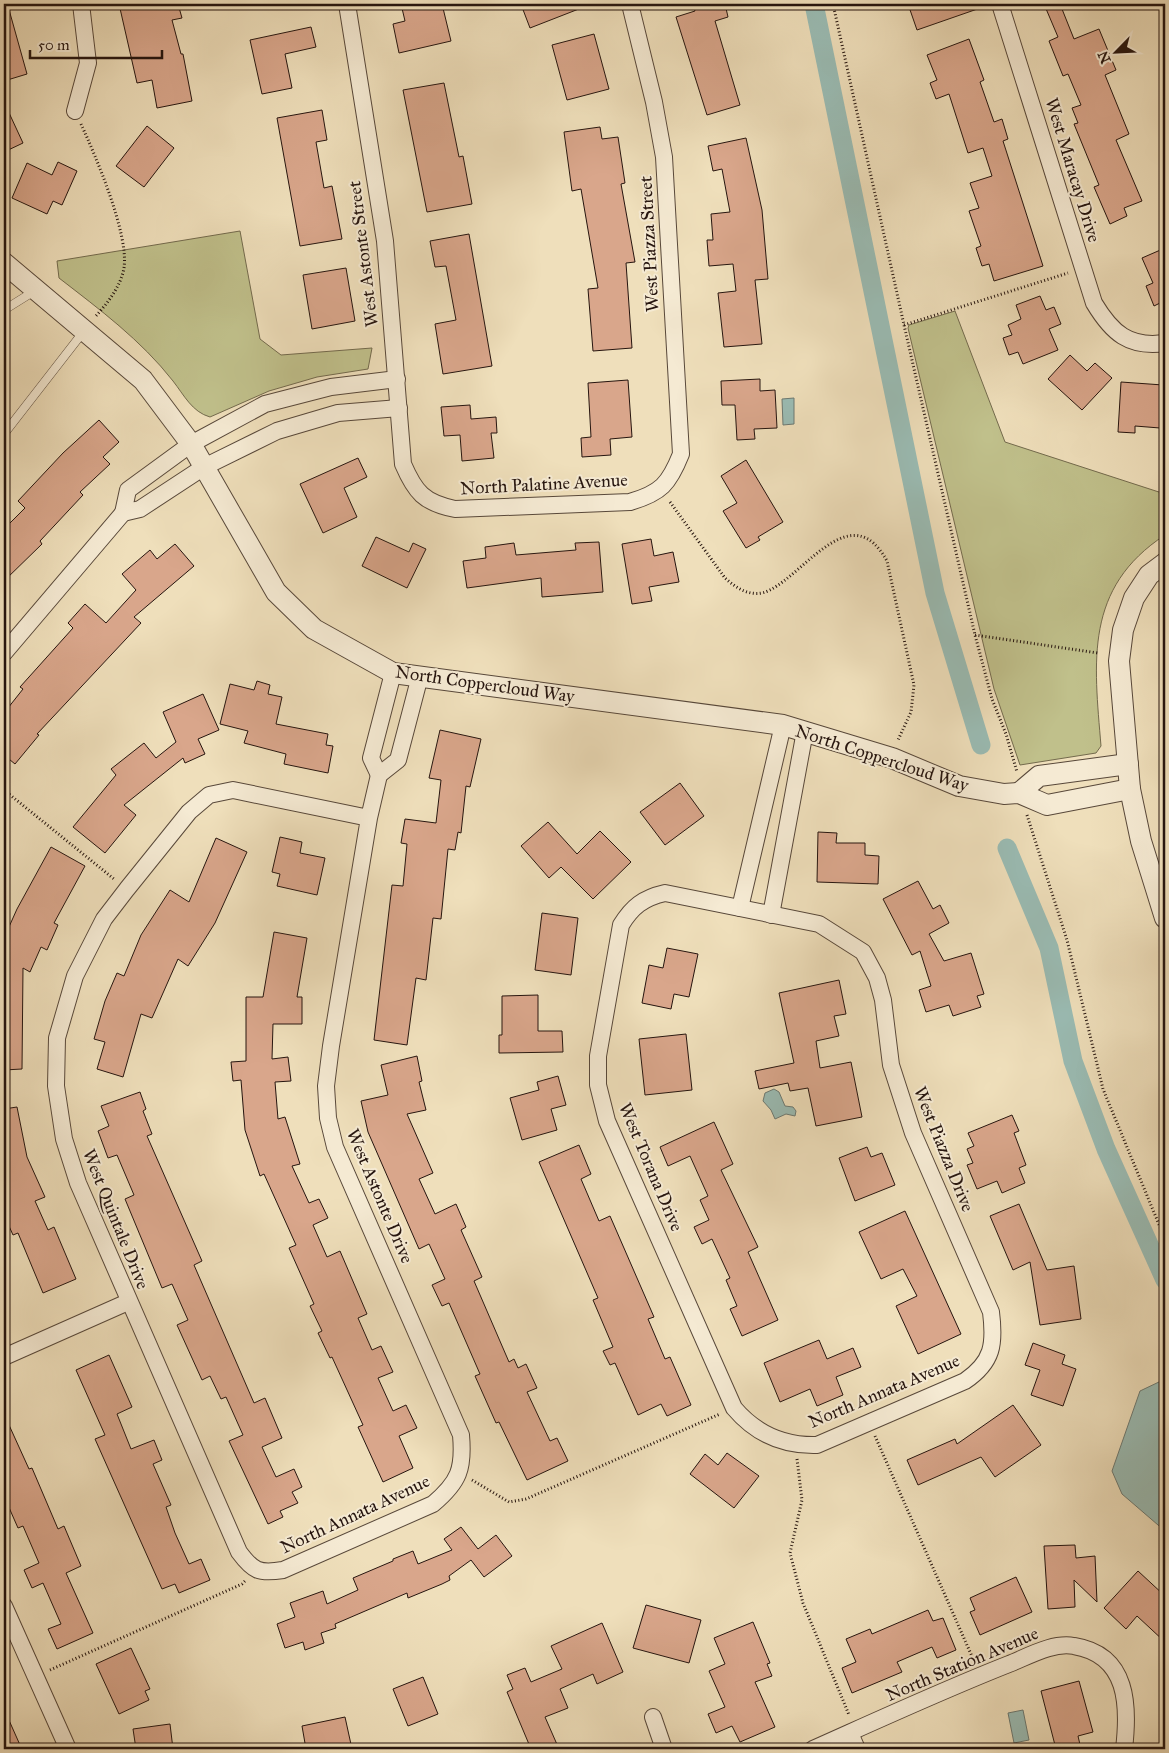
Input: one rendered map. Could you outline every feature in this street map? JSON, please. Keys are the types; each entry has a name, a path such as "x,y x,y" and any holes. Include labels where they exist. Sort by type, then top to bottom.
{"street":[{"path":"75,111 88,63 81,4"},
{"name":"West Astonte Street","path":"347,4 385,241 398,379 403,464 410,481 421,495"},
{"name":"West Piazza Street","path":"630,4 654,102 664,157 681,454 667,482"},
{"name":"West Maracay Drive","path":"1000,4 1094,303 1107,323 1124,338 1148,345 1165,343"},
{"name":"North Coppercloud Way","path":"4,263 36,290 90,324 143,380 190,444 276,592 314,628 393,673 783,725 892,758 959,786 1004,794 1018,784 1047,805 1130,789"},
{"path":"4,653 123,513 128,490 190,444 265,404 331,387 398,379"},
{"path":"123,513 140,509 204,467 276,431 338,413 399,408"},
{"name":"North Palatine Avenue","path":"421,495 436,506 455,509 630,502 650,496 667,482"},
{"path":"1165,563 1150,575 1134,598 1123,630 1119,660 1130,789 1141,841 1165,918"},
{"name":"West Astonte Drive","path":"393,673 372,758 379,776 369,818 331,1046 326,1086 328,1118 335,1147 461,1435 463,1455 460,1473"},
{"path":"379,776 398,760 420,676"},
{"path":"783,725 740,908 771,915 805,732"},
{"path":"1018,784 1039,776 1128,764"},
{"name":"West Quintale Drive","path":"255,1570 239,1552 128,1302 78,1183 64,1138 56,1086 57,1038 75,976 104,919 189,812 210,795 233,790 369,818"},
{"name":"West Torana Drive","path":"740,908 665,894 640,902 621,925 598,1056 598,1086 607,1122 734,1408 746,1422 759,1431"},
{"name":"West Piazza Drive","path":"771,915 819,924 863,952 877,978 883,1000 891,1066 913,1133 991,1312 994,1336 988,1358"},
{"path":"4,1358 128,1302"},
{"name":"North Annata Avenue","path":"759,1431 796,1445 817,1445 965,1381 978,1372 988,1358"},
{"name":"North Annata Avenue","path":"255,1570 268,1572 283,1570 433,1504 448,1491 460,1473"},
{"path":"4,1606 68,1749"},
{"name":"North Station Avenue","path":"813,1749 980,1675 1052,1647 1073,1645 1091,1651 1109,1664 1120,1681 1126,1698 1128,1717 1124,1749"},
{"path":"653,1717 664,1749"},
{"path":"850,1733 857,1749"}],"lane":[{"path":"4,310 36,290"},
{"path":"4,434 90,324"}],"path":[{"path":"834,4 904,325 975,635 992,699 1006,734 1018,784"},
{"path":"75,111 92,150 125,249 124,269 118,286 90,324"},
{"path":"904,325 1070,272"},
{"path":"670,502 725,578 736,588 745,592 769,591 834,541 847,535 858,535 870,539 879,547 887,561 914,685 911,712 898,740"},
{"path":"975,635 1098,653"},
{"path":"4,790 127,889"},
{"path":"1026,814 1067,940 1103,1089 1165,1239"},
{"path":"460,1473 509,1502 526,1499 734,1408"},
{"path":"869,1422 980,1675"},
{"path":"796,1445 802,1500 790,1553 803,1603 849,1716 850,1733"},
{"path":"35,1676 242,1584 255,1570"}],"green space":[{"path":"240,231 260,339 281,355 372,348 368,369 317,377 269,391 210,417 193,407 161,366 133,339 104,313 59,278 57,261"},
{"path":"955,311 1005,442 1165,494 1165,535 1139,556 1120,578 1107,603 1100,628 1097,656 1097,685 1101,746 1096,753 1020,765 994,689 908,328 909,325"}],"water":[{"path":"794,398 794,424 783,425 782,399"},
{"path":"774,1089 779,1092 785,1106 793,1107 796,1111 795,1116 786,1114 775,1119 771,1110 763,1101 765,1093"},
{"path":"1161,1381 1165,1383 1165,1531 1122,1494 1112,1471 1140,1391"},
{"path":"1023,1710 1029,1740 1014,1743 1008,1713"}],"building":[{"path":"119,4 178,4 182,18 172,20 181,54 183,54 192,101 157,108 152,80 137,83"},
{"path":"401,4 442,4 451,41 399,53 393,24 405,21"},
{"path":"530,4 589,5 530,28 522,7"},
{"path":"693,4 725,4 728,17 715,21 740,105 707,115 676,17 695,11"},
{"path":"908,4 986,4 986,6 917,30"},
{"path":"1044,4 1060,4 1074,39 1099,29 1116,70 1105,75 1129,134 1116,140 1142,201 1124,208 1127,216 1110,224 1094,187 1099,185 1074,124 1078,123 1072,108 1081,105 1068,74 1063,76 1049,41 1058,37"},
{"path":"8,6 27,74 4,81 4,7"},
{"path":"311,27 316,47 285,54 292,88 262,94 250,40"},
{"path":"594,34 609,89 567,100 552,45"},
{"path":"969,39 984,80 980,82 994,122 1002,119 1008,139 1003,141 1043,266 994,281 989,264 982,266 976,248 981,246 969,211 979,208 970,183 992,176 983,148 968,153 949,94 936,99 930,83 937,80 927,55"},
{"path":"444,83 459,157 463,156 472,204 427,212 403,90"},
{"path":"4,102 23,143 4,152"},
{"path":"322,110 327,140 316,142 324,188 332,186 342,239 300,246 277,118"},
{"path":"147,126 174,148 144,187 116,166"},
{"path":"600,127 602,139 618,137 625,183 621,184 635,262 626,263 632,348 593,351 588,289 598,288 581,189 572,191 564,132"},
{"path":"746,138 762,210 768,279 755,280 762,344 724,347 718,293 736,291 733,264 709,266 707,240 713,240 711,214 730,212 722,169 713,171 708,146"},
{"path":"58,162 77,171 62,205 53,201 47,214 12,198 27,163 52,175"},
{"path":"469,234 492,366 443,374 435,324 456,320 446,266 435,267 430,241"},
{"path":"1165,248 1165,311 1162,302 1154,306 1146,286 1153,283 1142,258"},
{"path":"346,268 355,321 312,329 303,275"},
{"path":"1040,296 1046,310 1054,307 1061,324 1049,329 1058,350 1023,364 1018,352 1009,355 1003,338 1012,335 1008,325 1021,319 1016,305"},
{"path":"1070,355 1087,371 1095,363 1112,378 1082,410 1048,379"},
{"path":"760,379 760,391 775,390 777,428 754,429 755,439 737,440 735,405 722,405 721,381"},
{"path":"628,380 632,437 610,439 611,455 582,457 581,438 591,437 588,383"},
{"path":"1121,382 1163,385 1160,428 1135,426 1135,433 1118,432"},
{"path":"470,405 471,419 496,417 497,433 491,433 494,458 462,461 460,435 444,436 441,407"},
{"path":"99,420 119,442 103,457 110,464 80,492 83,495 40,541 42,544 4,581 4,529 25,508 18,501 63,453"},
{"path":"358,458 367,477 344,488 357,517 323,533 300,484"},
{"path":"746,460 783,522 758,537 760,540 746,548 723,511 737,503 721,476"},
{"path":"376,537 409,552 413,543 426,549 407,588 362,566"},
{"path":"651,539 654,556 673,552 679,582 649,587 652,601 632,604 622,544"},
{"path":"599,542 603,592 542,597 541,578 467,588 463,561 486,558 485,547 514,543 516,555 576,550 575,543"},
{"path":"175,544 194,566 134,617 141,623 37,734 39,735 15,764 4,755 4,713 23,689 20,687 73,628 68,623 85,604 106,623 136,590 122,574 150,550 157,559"},
{"path":"257,681 270,685 268,694 282,697 276,724 328,734 326,745 333,746 328,773 284,764 286,754 244,743 248,731 220,724 230,684 254,690"},
{"path":"203,694 219,730 198,739 205,754 185,763 183,758 124,805 136,815 105,853 73,827 116,775 111,769 144,743 156,758 176,742 163,712"},
{"path":"440,730 481,739 470,787 466,786 461,833 458,832 455,850 448,849 441,919 433,918 426,980 416,978 407,1045 374,1040 392,885 403,886 407,844 401,843 405,819 436,823 441,780 429,778"},
{"path":"680,783 704,816 665,845 640,812"},
{"path":"548,822 577,854 600,831 631,862 593,899 561,867 549,878 521,846"},
{"path":"818,832 837,833 836,843 865,843 865,855 879,856 878,884 817,882"},
{"path":"280,837 302,842 300,853 325,858 317,895 277,886 280,874 272,872"},
{"path":"216,838 247,852 215,923 188,966 178,959 152,1018 141,1014 123,1077 97,1069 105,1042 94,1039 105,1001 117,973 124,976 141,935 170,890 189,902"},
{"path":"51,847 85,866 54,923 58,925 47,950 41,947 30,972 23,968 22,1069 4,1070 4,938 17,909"},
{"path":"918,881 933,909 940,905 949,923 929,934 944,961 971,953 984,994 977,996 981,1007 953,1016 949,1005 926,1012 919,990 931,986 920,951 912,955 883,899"},
{"path":"542,913 578,918 571,975 535,970"},
{"path":"274,932 307,938 297,997 302,997 302,1024 273,1024 272,1059 288,1057 291,1081 275,1082 278,1119 285,1117 300,1164 292,1166 309,1203 319,1199 328,1218 313,1225 327,1257 340,1251 367,1314 358,1318 372,1350 381,1346 393,1372 378,1378 393,1411 406,1405 417,1428 399,1436 413,1468 383,1482 358,1427 363,1425 332,1357 330,1358 318,1333 322,1331 310,1306 314,1304 289,1248 296,1245 264,1174 260,1176 245,1130 241,1080 233,1081 231,1062 246,1061 246,997 263,997"},
{"path":"667,948 698,954 689,997 674,994 671,1009 642,1003 649,965 663,968"},
{"path":"839,980 846,1014 834,1016 839,1036 816,1041 820,1068 851,1062 862,1117 816,1126 808,1088 790,1091 788,1083 759,1089 755,1071 794,1063 779,993"},
{"path":"538,995 538,1031 562,1031 563,1052 499,1053 499,1035 502,1035 502,996"},
{"path":"686,1034 692,1090 645,1095 639,1039"},
{"path":"417,1056 422,1081 419,1082 426,1110 407,1114 433,1173 419,1179 435,1214 456,1204 466,1227 461,1230 482,1277 474,1281 509,1362 514,1359 518,1368 526,1364 537,1388 527,1392 550,1441 557,1438 568,1461 527,1480 499,1422 496,1423 475,1376 480,1374 449,1303 442,1306 432,1285 445,1279 429,1244 419,1249 368,1132 361,1101 388,1095 381,1065"},
{"path":"558,1076 566,1105 551,1109 557,1130 522,1140 510,1098 539,1090 537,1082"},
{"path":"140,1092 146,1109 143,1111 152,1134 147,1136 202,1261 194,1265 254,1403 265,1398 282,1438 262,1447 276,1477 294,1469 302,1487 292,1492 298,1503 280,1511 283,1517 268,1524 229,1441 243,1435 226,1397 221,1399 210,1376 202,1380 177,1325 188,1320 172,1284 162,1288 125,1199 134,1195 117,1155 108,1158 98,1131 109,1126 101,1106"},
{"path":"17,1107 27,1157 45,1197 35,1201 48,1230 54,1227 76,1279 43,1293 18,1233 13,1235 4,1215 4,1109"},
{"path":"1012,1115 1019,1131 1014,1133 1026,1165 1019,1168 1025,1183 1002,1193 997,1181 977,1189 967,1165 973,1163 967,1149 974,1146 968,1133"},
{"path":"714,1122 733,1164 721,1170 758,1247 748,1252 778,1320 742,1336 730,1309 737,1306 726,1280 730,1278 712,1239 702,1244 694,1227 709,1220 700,1200 708,1196 690,1156 668,1166 660,1147"},
{"path":"579,1145 591,1174 581,1179 599,1221 610,1216 654,1317 648,1319 665,1359 670,1357 691,1405 667,1416 661,1404 638,1415 615,1363 610,1365 603,1351 613,1347 593,1300 598,1298 539,1162"},
{"path":"867,1147 871,1157 882,1153 895,1185 855,1201 839,1158"},
{"path":"1019,1204 1047,1270 1074,1266 1081,1319 1040,1325 1030,1262 1013,1270 990,1216"},
{"path":"905,1211 961,1334 918,1354 896,1306 917,1296 903,1269 881,1279 859,1232"},
{"path":"819,1340 827,1359 853,1348 861,1367 836,1377 843,1395 817,1406 810,1389 780,1402 764,1363"},
{"path":"1033,1343 1065,1355 1062,1364 1076,1369 1063,1406 1031,1395 1040,1370 1025,1365"},
{"path":"109,1355 132,1407 117,1414 131,1449 154,1440 162,1460 153,1464 171,1505 166,1507 175,1533 189,1564 201,1559 210,1580 179,1593 175,1584 162,1589 95,1439 105,1435 76,1370"},
{"path":"1013,1405 1041,1445 995,1477 981,1457 918,1485 907,1460 955,1439 957,1444"},
{"path":"4,1414 29,1469 32,1468 58,1529 64,1526 81,1566 66,1573 93,1633 57,1649 48,1629 61,1624 43,1583 32,1588 24,1570 39,1563 23,1526 18,1528 7,1503 4,1504"},
{"path":"727,1453 759,1476 734,1508 690,1474 705,1454 718,1465"},
{"path":"461,1527 478,1549 496,1535 512,1556 484,1577 471,1560 449,1576 450,1580 442,1584 408,1598 407,1593 335,1624 336,1628 321,1633 324,1643 305,1650 303,1642 285,1648 277,1624 295,1617 290,1603 323,1591 327,1604 358,1590 353,1578 393,1561 393,1559 413,1551 418,1564 452,1550 444,1539"},
{"path":"1075,1545 1076,1558 1095,1556 1097,1602 1074,1580 1075,1607 1048,1609 1044,1546"},
{"path":"1138,1571 1165,1596 1165,1642 1137,1616 1126,1629 1104,1608"},
{"path":"1016,1577 1032,1612 980,1635 970,1612 975,1610 970,1598"},
{"path":"646,1605 701,1620 689,1663 633,1648"},
{"path":"928,1610 933,1621 943,1618 956,1650 937,1658 932,1647 897,1662 902,1672 852,1693 842,1668 856,1662 846,1639 870,1629 872,1634"},
{"path":"753,1622 770,1663 767,1664 772,1676 755,1682 775,1727 740,1742 732,1726 716,1733 708,1714 725,1707 709,1671 725,1664 714,1638"},
{"path":"602,1623 623,1672 597,1684 593,1674 560,1689 568,1708 545,1717 559,1749 531,1749 507,1692 513,1689 507,1675 525,1668 531,1682 562,1669 551,1646"},
{"path":"131,1648 150,1689 145,1691 149,1700 119,1714 96,1664"},
{"path":"423,1677 438,1714 408,1726 393,1689"},
{"path":"1079,1681 1093,1732 1078,1736 1081,1749 1056,1749 1041,1691"},
{"path":"4,1709 20,1745 10,1749 4,1749"},
{"path":"345,1717 352,1749 306,1749 302,1726"},
{"path":"170,1724 173,1749 136,1749 133,1729"}],"waterway":[{"path":"814,4 935,593 981,745"},
{"path":"1007,848 1049,948 1073,1061 1106,1149 1165,1280"}]}
